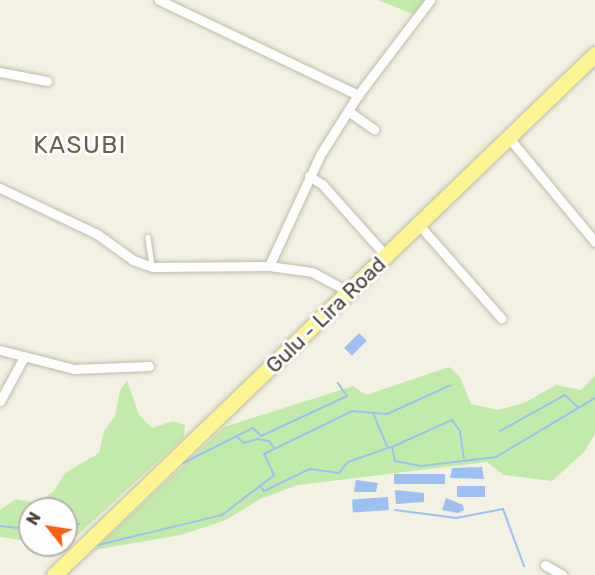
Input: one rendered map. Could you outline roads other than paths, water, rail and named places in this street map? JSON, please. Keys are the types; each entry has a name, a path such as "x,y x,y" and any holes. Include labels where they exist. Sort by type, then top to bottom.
{"main road":[{"name":"Gulu - Lira Road","path":"54,575 420,226 595,54"}],"street":[{"path":"159,0 358,94"},
{"path":"270,266 309,176 358,94 430,0"},
{"path":"0,72 47,81"},
{"path":"348,111 374,129"},
{"path":"508,138 595,242"},
{"path":"309,176 322,184 387,257"},
{"path":"0,188 97,234 127,255 152,267 270,266 312,272 351,292"},
{"path":"420,226 501,318"},
{"path":"0,350 74,369 149,366"},
{"path":"0,401 24,357"},
{"path":"545,565 562,575"}],"lane":[{"path":"147,237 152,267"}],"water":[{"path":"359,333 367,341 352,356 344,348"},
{"path":"482,467 484,479 450,478 452,468"},
{"path":"394,474 445,474 445,484 394,484"},
{"path":"356,480 378,483 376,492 354,492"},
{"path":"457,486 485,486 485,497 457,497"},
{"path":"395,490 424,493 424,502 396,504"},
{"path":"388,497 389,510 353,512 352,500"},
{"path":"446,498 463,505 464,510 458,513 442,510"}],"waterway":[{"path":"183,463 253,428 261,436 347,396 338,383"},
{"path":"260,486 274,475 264,454 352,411 387,414 451,385"},
{"path":"500,431 565,395 579,408"},
{"path":"98,545 222,515 260,486 264,491 310,469 339,473 348,462 392,447 395,461 421,466 496,457 595,398"},
{"path":"373,413 388,448"},
{"path":"392,447 452,420 460,431 464,458"},
{"path":"236,436 244,443 258,439 269,441 274,448"},
{"path":"395,510 456,518 503,509 524,566"},
{"path":"0,526 18,528"}],"district":[{"name":"KASUBI","path":"80,146"}]}
